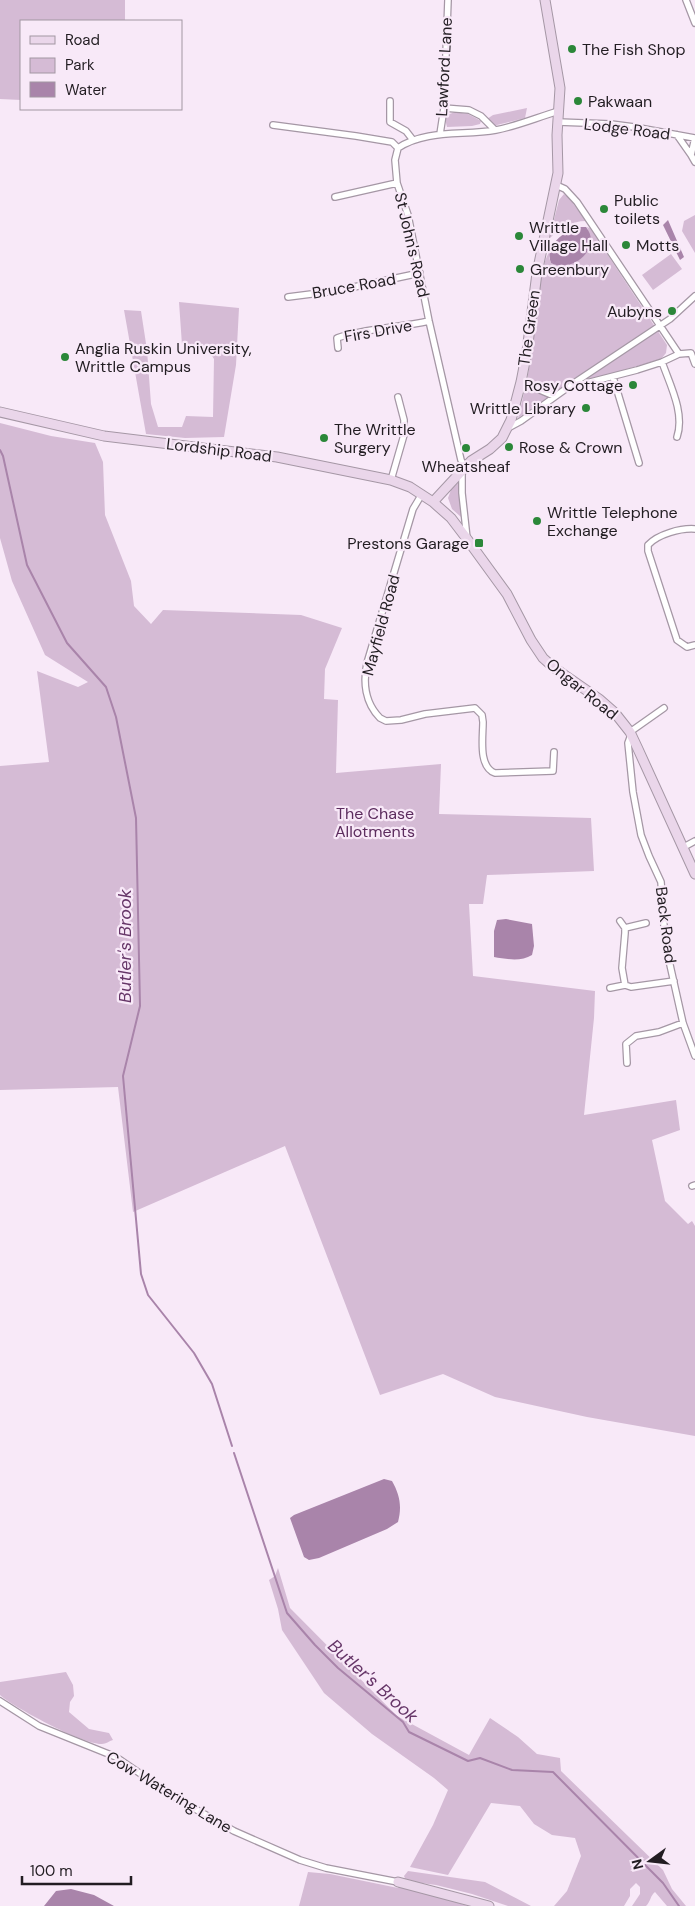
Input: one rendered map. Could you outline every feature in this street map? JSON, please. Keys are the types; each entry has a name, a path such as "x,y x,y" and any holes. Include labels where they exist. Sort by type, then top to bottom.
{"street":[{"name":"Lawford Lane","path":"440,134 444,108 448,0"},
{"name":"The Green","path":"433,502 463,469 498,442 508,428 521,382 537,273 558,173 560,88 545,0"},
{"path":"686,0 695,23"},
{"path":"390,101 390,122 406,131 413,140"},
{"path":"444,108 468,110 481,116 495,130"},
{"name":"Lodge Road","path":"398,148 407,142 440,134 495,130 558,117 695,138"},
{"path":"273,126 392,142 398,148"},
{"path":"677,135 695,162"},
{"path":"691,155 695,138"},
{"name":"St John's Road","path":"398,148 395,160 397,183 408,215 429,321 463,469"},
{"path":"335,198 397,183"},
{"path":"556,185 565,189 577,202 679,354 693,350 695,364"},
{"name":"Bruce Road","path":"288,297 335,292 420,273"},
{"name":"The Green","path":"508,428 521,421 554,396 677,313 695,296"},
{"name":"Firs Drive","path":"338,348 337,338 346,335 403,327 429,321"},
{"name":"The Green","path":"567,388 613,377 662,362 679,354"},
{"path":"662,362 679,412 680,423 677,436"},
{"path":"613,377 639,463"},
{"name":"The Green","path":"521,382 554,396"},
{"path":"391,480 404,435 404,420 398,397"},
{"name":"Lordship Road","path":"0,412 104,436 277,457 391,480 422,494 433,502"},
{"name":"Ongar Road","path":"463,469 462,493 467,539"},
{"name":"Mayfield Road","path":"422,494 413,510 367,663 365,685 369,702 380,718 393,721 425,714 475,708 482,715 485,764 487,768 495,772 554,772 554,752"},
{"name":"Ongar Road","path":"433,502 451,518 507,594 531,640 544,658 553,667 584,688 615,713 631,734 695,874"},
{"path":"695,530 684,530 656,539 648,545 648,551 677,640 687,647 695,645"},
{"path":"631,734 664,708"},
{"name":"Back Road","path":"631,734 628,743 635,806 644,847 661,882 665,942 683,1022 695,1056"},
{"path":"682,848 695,841"},
{"path":"620,921 625,928 622,968 625,985"},
{"path":"625,928 646,923"},
{"path":"610,988 674,981"},
{"path":"627,1063 626,1044 636,1036 659,1032 683,1022"},
{"name":"Cow Watering Lane","path":"0,1701 39,1726 116,1757 176,1798 234,1831 300,1860 326,1868 398,1882 489,1906"}],"green space":[{"path":"0,0 125,0 125,20 20,20 20,100 0,99"},
{"path":"527,108 525,118 493,126 487,119 493,115"},
{"path":"455,112 468,114 481,121 480,124 447,127 445,119 447,115"},
{"path":"564,194 586,221 575,222 566,226 549,239 559,200"},
{"path":"695,215 695,253 682,231 684,221"},
{"path":"586,227 590,228 667,345 666,353 661,359 583,382 578,376 518,418 531,357 539,285 546,258 552,247 549,258 551,263 557,265 567,265 582,257 590,249 588,229"},
{"path":"671,254 682,269 653,290 642,275"},
{"path":"179,302 239,308 236,365 224,437 185,438 146,434 124,310 141,311 147,350 151,404 158,427 182,427 186,416 213,417 214,359 209,351 182,345"},
{"name":"The Chase Allotments","path":"0,423 51,436 95,443 103,462 105,515 131,581 134,606 151,624 163,610 301,615 342,628 325,669 324,699 338,700 336,773 441,764 439,814 591,818 594,871 487,875 483,904 469,904 473,976 595,991 584,1115 676,1100 680,1130 652,1140 665,1201 688,1224 692,1221 695,1226 695,1436 587,1417 495,1397 443,1374 380,1395 285,1146 133,1212 118,1087 0,1090 0,766 49,762 37,671 78,687 88,682 45,655 12,581 0,538"},
{"path":"458,483 463,517 452,509 448,498 451,490"},
{"path":"278,1568 290,1608 397,1716 469,1755 490,1718 518,1737 537,1754 560,1758 561,1771 663,1870 672,1889 686,1906 667,1906 655,1892 646,1906 632,1906 640,1894 640,1887 636,1883 630,1889 630,1896 624,1906 554,1906 567,1891 581,1856 575,1838 552,1835 534,1824 520,1806 491,1803 448,1875 410,1867 433,1825 448,1790 372,1734 324,1693 282,1630 269,1580 275,1576"},
{"path":"66,1672 73,1685 74,1696 70,1702 69,1712 89,1729 109,1733 113,1740 102,1744 80,1738 33,1716 0,1695 0,1682"},
{"path":"408,1871 485,1882 531,1906 508,1906 436,1885 406,1881 404,1876"},
{"path":"308,1872 330,1874 398,1888 400,1885 468,1906 299,1906"}],"water":[{"path":"668,220 684,257 680,260 663,225"},
{"path":"578,227 586,227 590,235 591,243 588,251 576,262 568,265 551,263 550,251 553,245 561,236"},
{"path":"506,919 532,924 534,946 532,955 518,959 494,957 494,931 497,920"},
{"path":"384,1479 392,1481 397,1491 400,1501 398,1522 387,1529 319,1558 309,1560 304,1557 290,1518"},
{"path":"71,1889 94,1895 114,1906 44,1906 56,1891"}],"waterway":[{"name":"Butler's Brook","path":"0,450 3,456 27,565 67,643 106,687 116,717 136,818 140,1006 123,1076 141,1274 148,1295 194,1353 212,1384 232,1446"},
{"name":"Butler's Brook","path":"234,1453 287,1613 315,1645 338,1668 403,1722 409,1732 468,1761 480,1758 512,1770 553,1772 663,1883 679,1906"}],"place":[{"name":"The Fish Shop","path":"572,49"},
{"name":"Pakwaan","path":"578,101"},
{"name":"Public toilets","path":"604,209"},
{"name":"Writtle Village Hall","path":"519,236"},
{"name":"Motts","path":"626,245"},
{"name":"Greenbury","path":"520,269"},
{"name":"Aubyns","path":"672,311"},
{"name":"Anglia Ruskin University, Writtle Campus","path":"65,357"},
{"name":"Rosy Cottage","path":"633,385"},
{"name":"Writtle Library","path":"586,408"},
{"name":"The Writtle Surgery","path":"324,438"},
{"name":"Rose & Crown","path":"509,447"},
{"name":"Wheatsheaf","path":"466,448"},
{"name":"Writtle Telephone Exchange","path":"537,521"},
{"name":"Prestons Garage","path":"479,543"}]}
